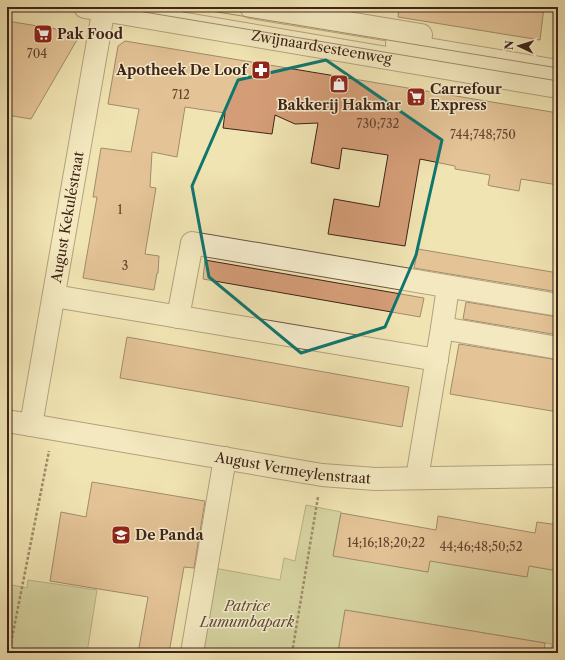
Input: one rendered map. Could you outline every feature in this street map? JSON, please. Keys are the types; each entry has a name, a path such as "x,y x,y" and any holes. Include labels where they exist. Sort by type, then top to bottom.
{"street":[{"path":"133,7 558,78"},
{"path":"172,7 558,71"},
{"name":"Zwijnaardsesteenweg","path":"251,7 558,58"},
{"name":"Zwijnaardsesteenweg","path":"97,8 558,87"},
{"name":"August Kekuléstraat","path":"31,425 54,296 97,8"},
{"path":"178,317 192,243 558,305"},
{"path":"417,478 448,287"},
{"path":"54,296 437,360"},
{"path":"442,328 558,348"},
{"name":"August Vermeylenstraat","path":"7,421 322,475 375,478 558,476"},
{"path":"192,653 225,458"}],"path":[{"path":"9,653 53,428"},
{"path":"292,653 322,475"},
{"path":"7,641 11,646"}],"highlighted area":[{"path":"326,60 442,140 416,255 385,327 301,353 209,277 192,186 238,80"}],"green space":[{"name":"Patrice Lumumbapark","path":"306,505 341,512 333,555 428,572 430,561 527,577 529,566 558,571 558,653 551,653 552,644 345,610 339,653 201,653 214,568 280,580 284,558 295,561"},
{"path":"28,580 97,590 87,653 7,653 7,584 27,588"}],"building":[{"path":"399,7 544,7 540,40 398,17"},
{"path":"7,21 81,33 31,119 7,115"},
{"path":"125,41 558,113 558,185 521,179 519,191 491,186 488,185 490,175 455,169 455,166 420,159 405,246 328,234 334,199 379,207 388,155 342,148 339,169 311,163 318,123 295,124 275,115 272,134 223,128 225,113 185,107 177,157 152,152 150,187 156,188 145,254 159,256 158,273 154,290 83,278 97,197 93,197 101,148 131,152 139,109 108,104 118,46"},
{"path":"418,249 558,273 558,292 414,268"},
{"path":"205,260 424,298 420,317 203,279"},
{"path":"466,302 558,317 558,335 463,319"},
{"path":"127,337 409,387 402,427 120,378"},
{"path":"459,344 558,360 558,412 450,394"},
{"path":"92,482 205,501 194,568 184,567 169,653 138,653 148,597 50,581 61,512 86,517"},
{"path":"341,513 436,530 438,516 535,533 537,522 558,525 558,571 529,566 527,577 430,561 428,572 333,556"},
{"path":"345,610 545,643 544,653 338,653"}],"tram line":[{"path":"114,7 558,81"},
{"path":"187,7 558,68"}],"place":[{"name":"Pak Food","path":"43,34"},
{"name":"Apotheek De Loof","path":"261,70"},
{"name":"Bakkerij Hakmar","path":"339,84"},
{"name":"Carrefour Express","path":"416,97"},
{"name":"De Panda","path":"121,535"}]}
